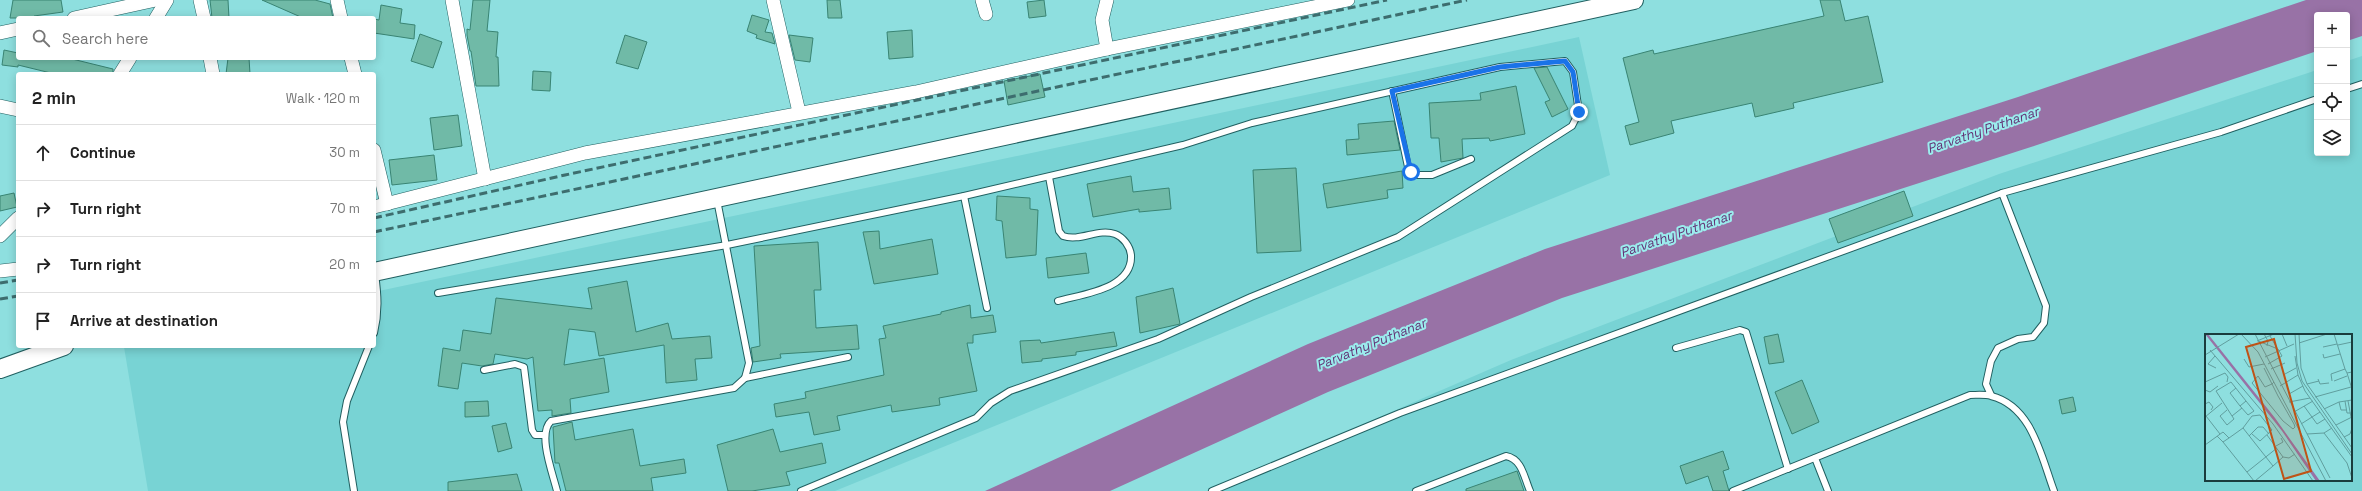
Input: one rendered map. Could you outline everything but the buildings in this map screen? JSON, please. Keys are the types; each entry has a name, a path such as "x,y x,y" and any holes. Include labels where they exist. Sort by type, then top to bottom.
{"main road":[{"path":"376,272 1634,0"},
{"path":"0,369 58,348"}],"street":[{"path":"83,16 156,0"},
{"path":"157,16 167,0"},
{"path":"200,0 204,16"},
{"path":"336,0 340,16"},
{"path":"452,0 485,179"},
{"path":"773,0 799,112"},
{"path":"982,0 986,14"},
{"path":"1106,49 1102,20 1108,0"},
{"path":"376,207 585,153 799,112 916,92 1301,5 1348,0"},
{"path":"0,33 16,29"},
{"path":"121,72 129,60"},
{"path":"210,60 213,72"},
{"path":"352,60 354,72"},
{"path":"0,106 16,110"},
{"path":"376,158 387,204"},
{"path":"0,236 16,220"},
{"path":"0,271 16,268"}],"lane":[{"path":"438,293 727,244 964,196 1183,145 1252,123 1500,67 1565,61 1573,72 1579,112 1572,126 1398,237 1252,297 1158,339 1010,391 991,403 976,418 801,491"},
{"path":"2350,88 2362,84"},
{"path":"1392,91 1408,167 1414,175 1432,175 1471,159"},
{"path":"1212,491 1400,414 2002,193 2221,132 2314,100"},
{"path":"1049,177 1059,231 1063,236 1077,238 1097,234 1113,233 1126,242 1131,252 1129,269 1115,284 1058,301"},
{"path":"1991,395 1986,384 1991,361 1998,348 2018,339 2033,337 2044,323 2046,306 2002,193"},
{"path":"964,196 987,308"},
{"path":"717,199 749,363 745,378"},
{"path":"376,284 379,301 376,325"},
{"path":"1676,348 1740,330 1746,332 1788,469"},
{"path":"354,491 343,422 347,400 368,348"},
{"path":"557,491 544,435 548,424 551,422 734,388 745,378 848,357"},
{"path":"484,370 515,364 524,367 532,430 536,435 544,435"},
{"path":"1733,491 1970,395 1991,395 2011,404 2025,418 2054,491"},
{"path":"1416,491 1506,456 1513,458 1519,463 1530,491"},
{"path":"1815,458 1828,491"}],"shaded area":[{"path":"1579,37 1610,175 835,491 148,491 124,348 376,348 376,292"},
{"path":"2362,56 2362,491 1209,491 1511,360 1999,174 2314,71 2314,156 2350,156 2350,60"}],"water":[{"name":"Parvathy Puthanar","path":"2306,0 2362,0 2362,36 2350,40 2350,12 2314,12 2314,52 2034,146 1562,298 1328,392 1110,491 985,491 1308,344 1545,249 2018,97"}],"railway":[{"path":"376,218 565,175 1387,0"},
{"path":"376,232 1467,0"},
{"path":"0,283 16,280"},
{"path":"0,299 16,296"}],"route":[{"path":"1411,172 1408,167 1392,91 1500,67 1565,61 1573,72 1579,112"}]}
